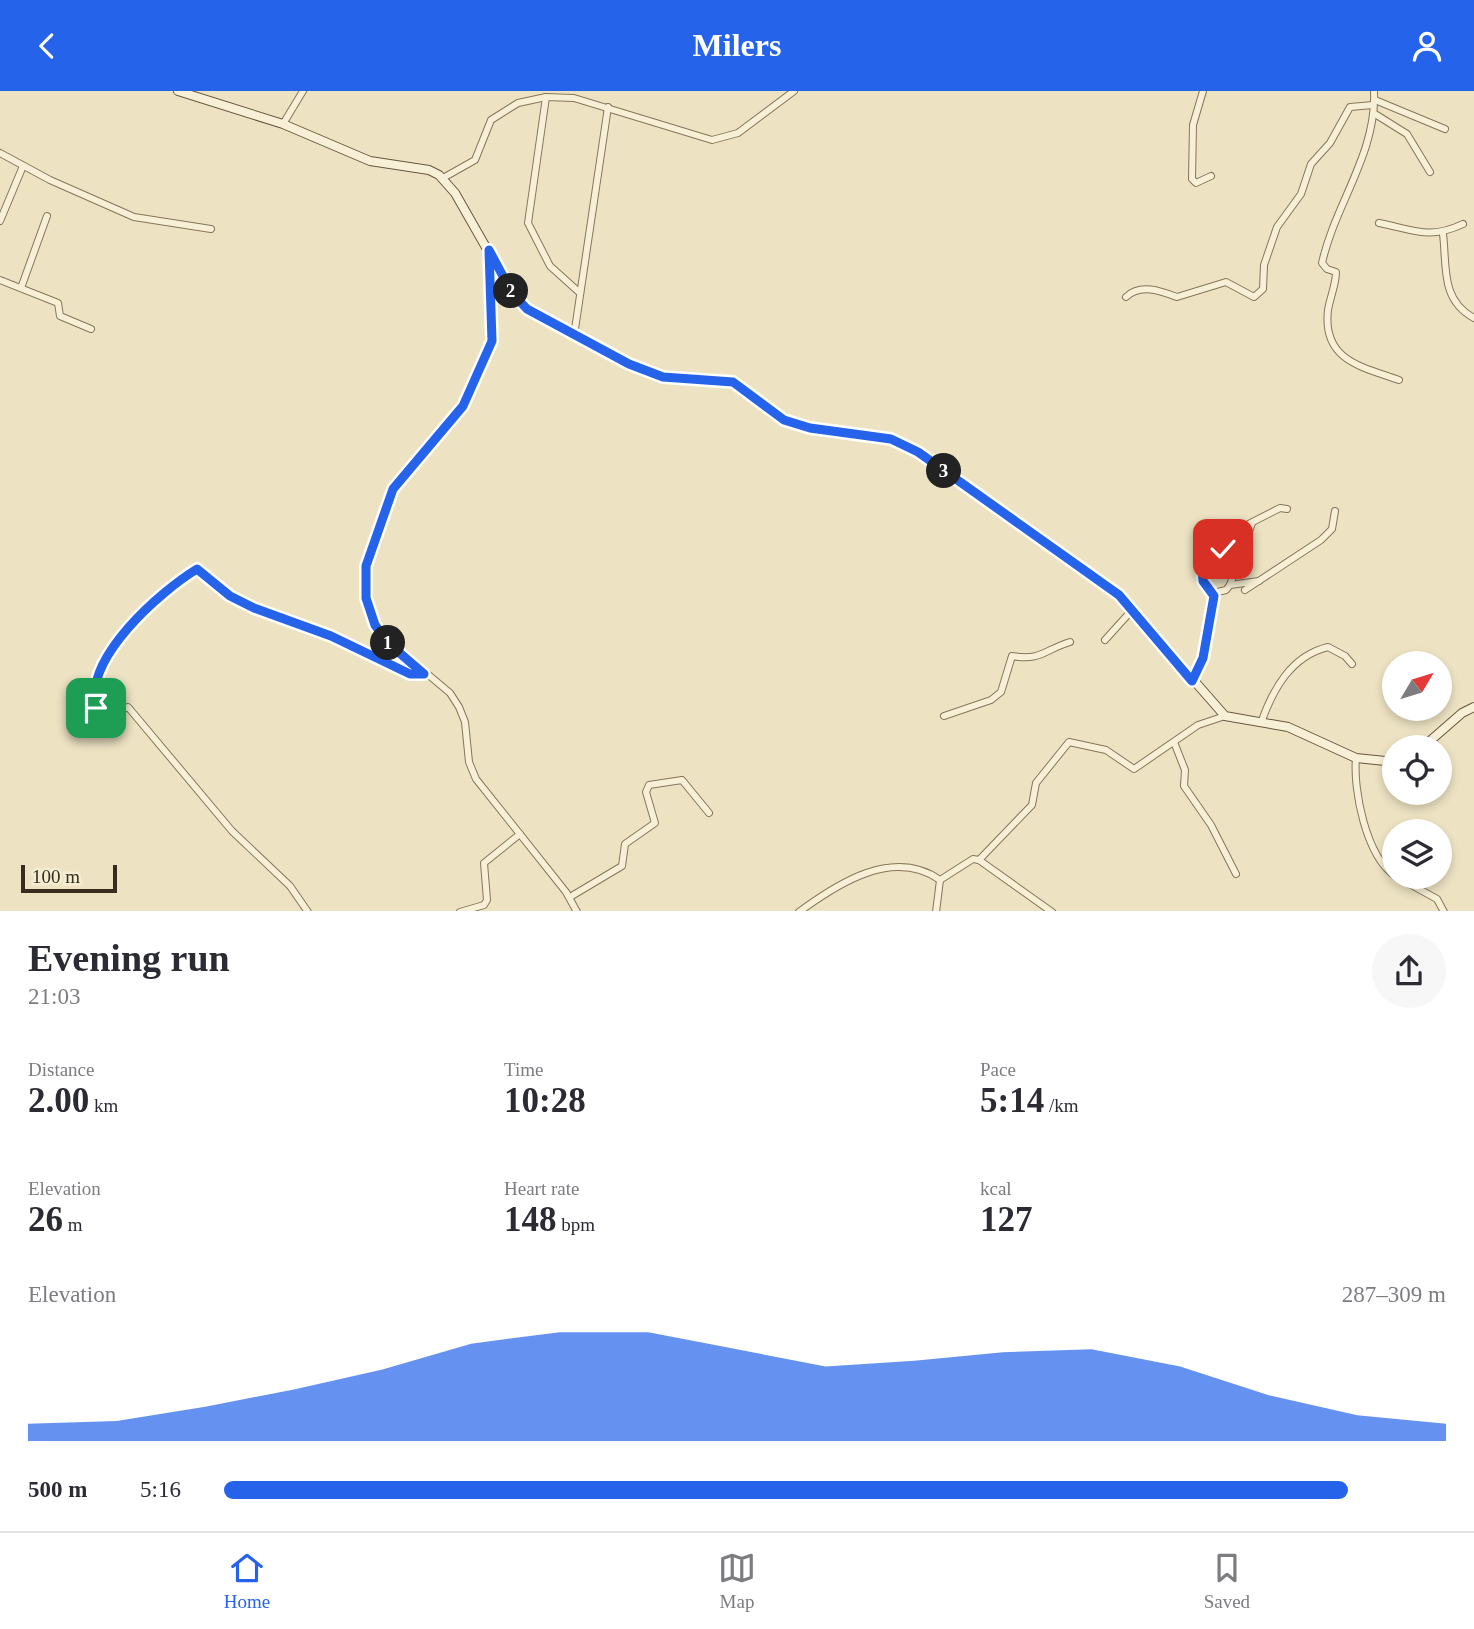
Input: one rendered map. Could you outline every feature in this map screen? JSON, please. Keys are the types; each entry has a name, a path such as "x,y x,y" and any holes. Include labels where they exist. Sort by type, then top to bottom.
{"street":[{"path":"178,91 283,124 370,160 429,170 443,178 519,301 574,336 654,375 733,382 784,420 798,425 904,443 1098,579 1133,609 1192,681 1225,716"},
{"path":"283,124 303,91"},
{"path":"443,178 475,160 487,126 510,105 556,94 608,107 649,123 712,140 738,133 794,91"},
{"path":"1203,91 1194,125 1192,179 1196,183 1211,176"},
{"path":"1374,91 1375,114 1361,162 1348,186 1322,263 1326,269 1336,272 1328,310 1328,328 1333,343 1353,365 1399,380"},
{"path":"546,97 528,223 550,266 580,293"},
{"path":"1126,297 1135,291 1163,290 1177,297 1226,282 1254,297 1259,295 1264,286 1264,265 1276,227 1301,194 1311,164 1330,143 1350,107 1374,103 1445,129"},
{"path":"574,336 608,107"},
{"path":"1375,114 1407,134 1430,172"},
{"path":"0,153 134,217 211,229"},
{"path":"1,218 23,166"},
{"path":"21,288 47,216"},
{"path":"1379,223 1430,235 1443,234 1463,224"},
{"path":"1443,234 1446,286 1467,314 1474,318"},
{"path":"489,250 492,341 463,406 393,489 366,566 366,598 375,625 388,643 455,700 465,722 471,770 570,897 577,911"},
{"path":"0,280 58,303 60,316 91,329"},
{"path":"1192,681 1203,658 1213,593 1203,581 1203,565 1222,553 1224,540 1231,533 1280,508 1287,509"},
{"path":"1245,590 1264,581 1294,555 1332,529 1335,511"},
{"path":"1213,593 1226,590 1230,585 1252,523"},
{"path":"307,911 290,885 232,831 128,707 115,713 97,709 94,699 101,670 135,617 197,569 230,596 254,608 331,636 410,674 424,674"},
{"path":"1230,585 1264,581"},
{"path":"1105,640 1133,609"},
{"path":"944,716 991,700 1001,692 1012,656 1039,657 1070,642"},
{"path":"1261,723 1270,698 1300,659 1320,649 1332,647 1352,664"},
{"path":"1437,735 1462,713 1474,707"},
{"path":"979,860 1032,806 1036,783 1069,742 1106,750 1135,769 1198,725 1225,716 1296,730 1356,758 1382,761"},
{"path":"1174,743 1185,770 1184,786 1211,825 1236,874"},
{"path":"1356,758 1354,781 1361,811 1382,862"},
{"path":"570,897 622,866 625,844 655,823 646,792 649,785 682,780 709,813"},
{"path":"463,911 484,905 487,900 484,863 520,834"},
{"path":"800,911 833,889 880,868 904,869 940,880 973,859 979,860 1051,911"},
{"path":"936,911 940,880"},
{"path":"1419,889 1437,899 1443,911"}],"route":[{"path":"96,708 94,699 101,670 135,617 197,569 230,596 254,608 331,636 410,674 424,674 388,643 375,625 366,598 366,566 393,489 463,406 492,341 494,325 489,250 512,293 527,309 629,364 663,377 733,382 742,386 784,420 798,425 904,443 1119,595 1152,630 1192,681 1203,658 1214,596 1203,581 1202,567 1215,560 1223,549"}]}
